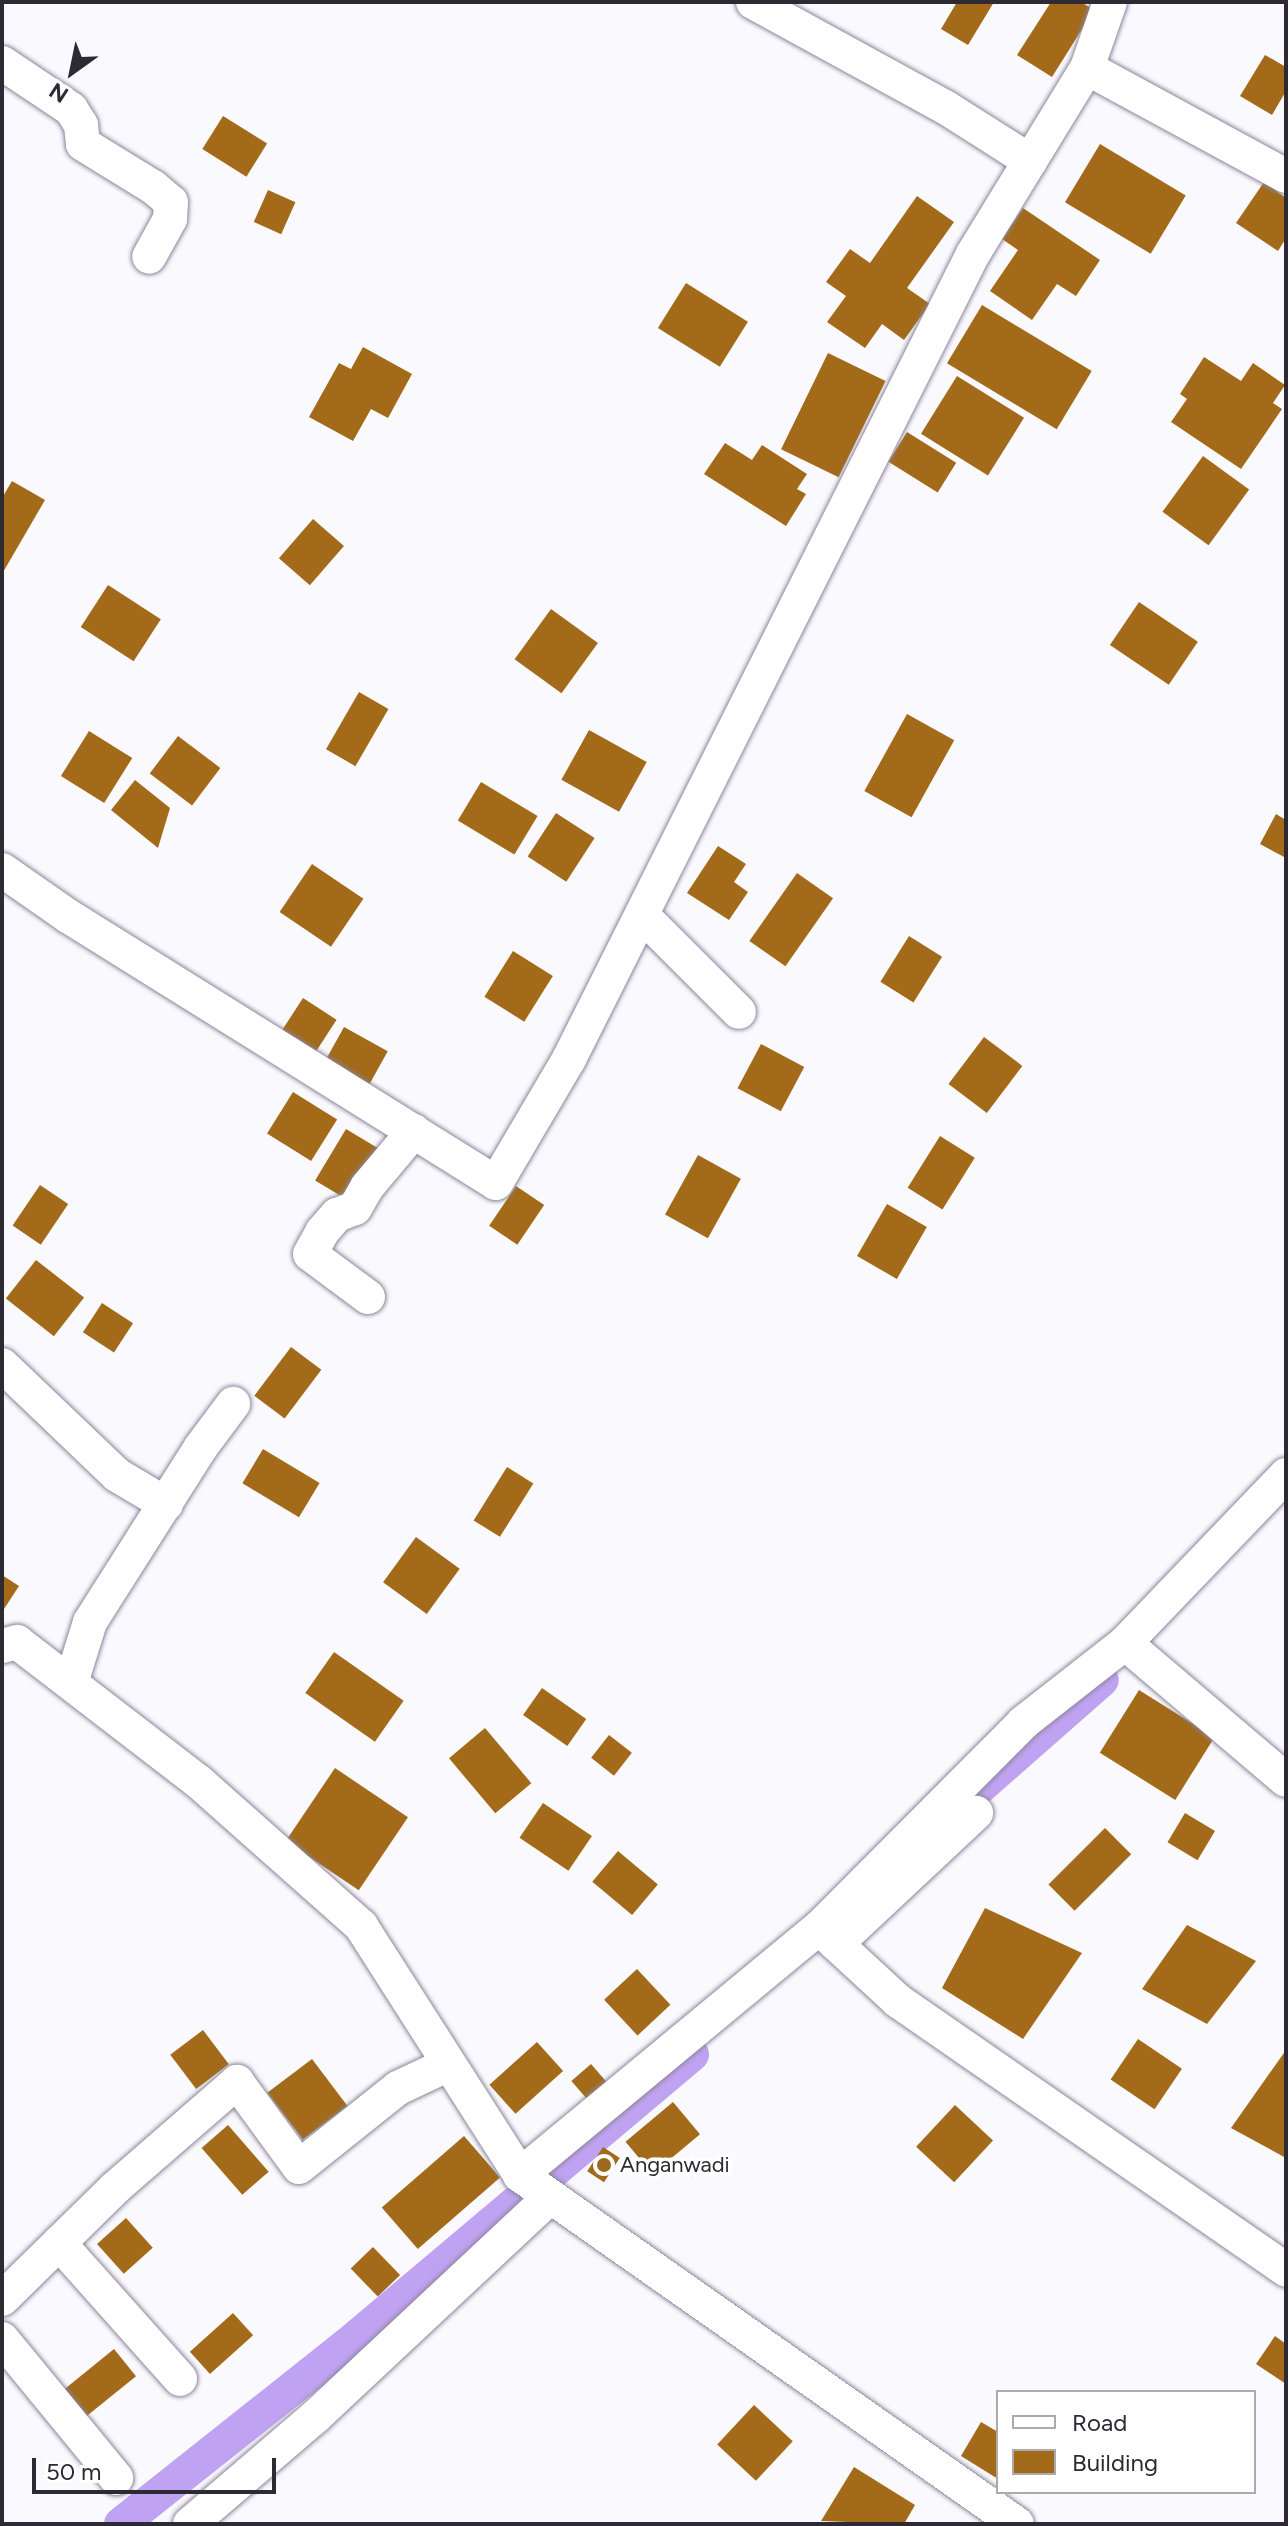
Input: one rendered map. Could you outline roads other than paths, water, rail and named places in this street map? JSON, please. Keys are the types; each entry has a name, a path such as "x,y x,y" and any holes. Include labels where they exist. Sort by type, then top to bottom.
{"street":[{"path":"753,2 945,107 1030,161"},
{"path":"2,870 68,916 496,1183 569,1059 973,254 1087,68 1110,2"},
{"path":"2,63 71,109 81,125 83,144 153,187 171,202 170,219 149,257"},
{"path":"1087,68 1286,176"},
{"path":"642,915 739,1012"},
{"path":"368,1297 310,1254 322,1232 337,1215 355,1208 367,1187 414,1131"},
{"path":"2,1365 117,1475 166,1504"},
{"path":"71,1683 90,1622 233,1404"},
{"path":"827,1936 1023,1723 1125,1643 1286,1475"},
{"path":"2,1646 17,1642 199,1782 361,1926 520,2175 1017,2524"},
{"path":"1125,1643 1286,1780"},
{"path":"520,2175 827,1936 976,1813"},
{"path":"827,1936 898,2001 1286,2270"},
{"path":"2,2299 115,2188 237,2082 299,2167 398,2088 449,2064"},
{"path":"190,2524 315,2417 550,2197"},
{"path":"59,2243 180,2379"},
{"path":"2,2339 116,2478"}],"waterway":[{"path":"980,1787 1102,1680"},
{"path":"121,2524 347,2345 692,2054"}],"place":[{"name":"Anganwadi","path":"604,2165"}]}
